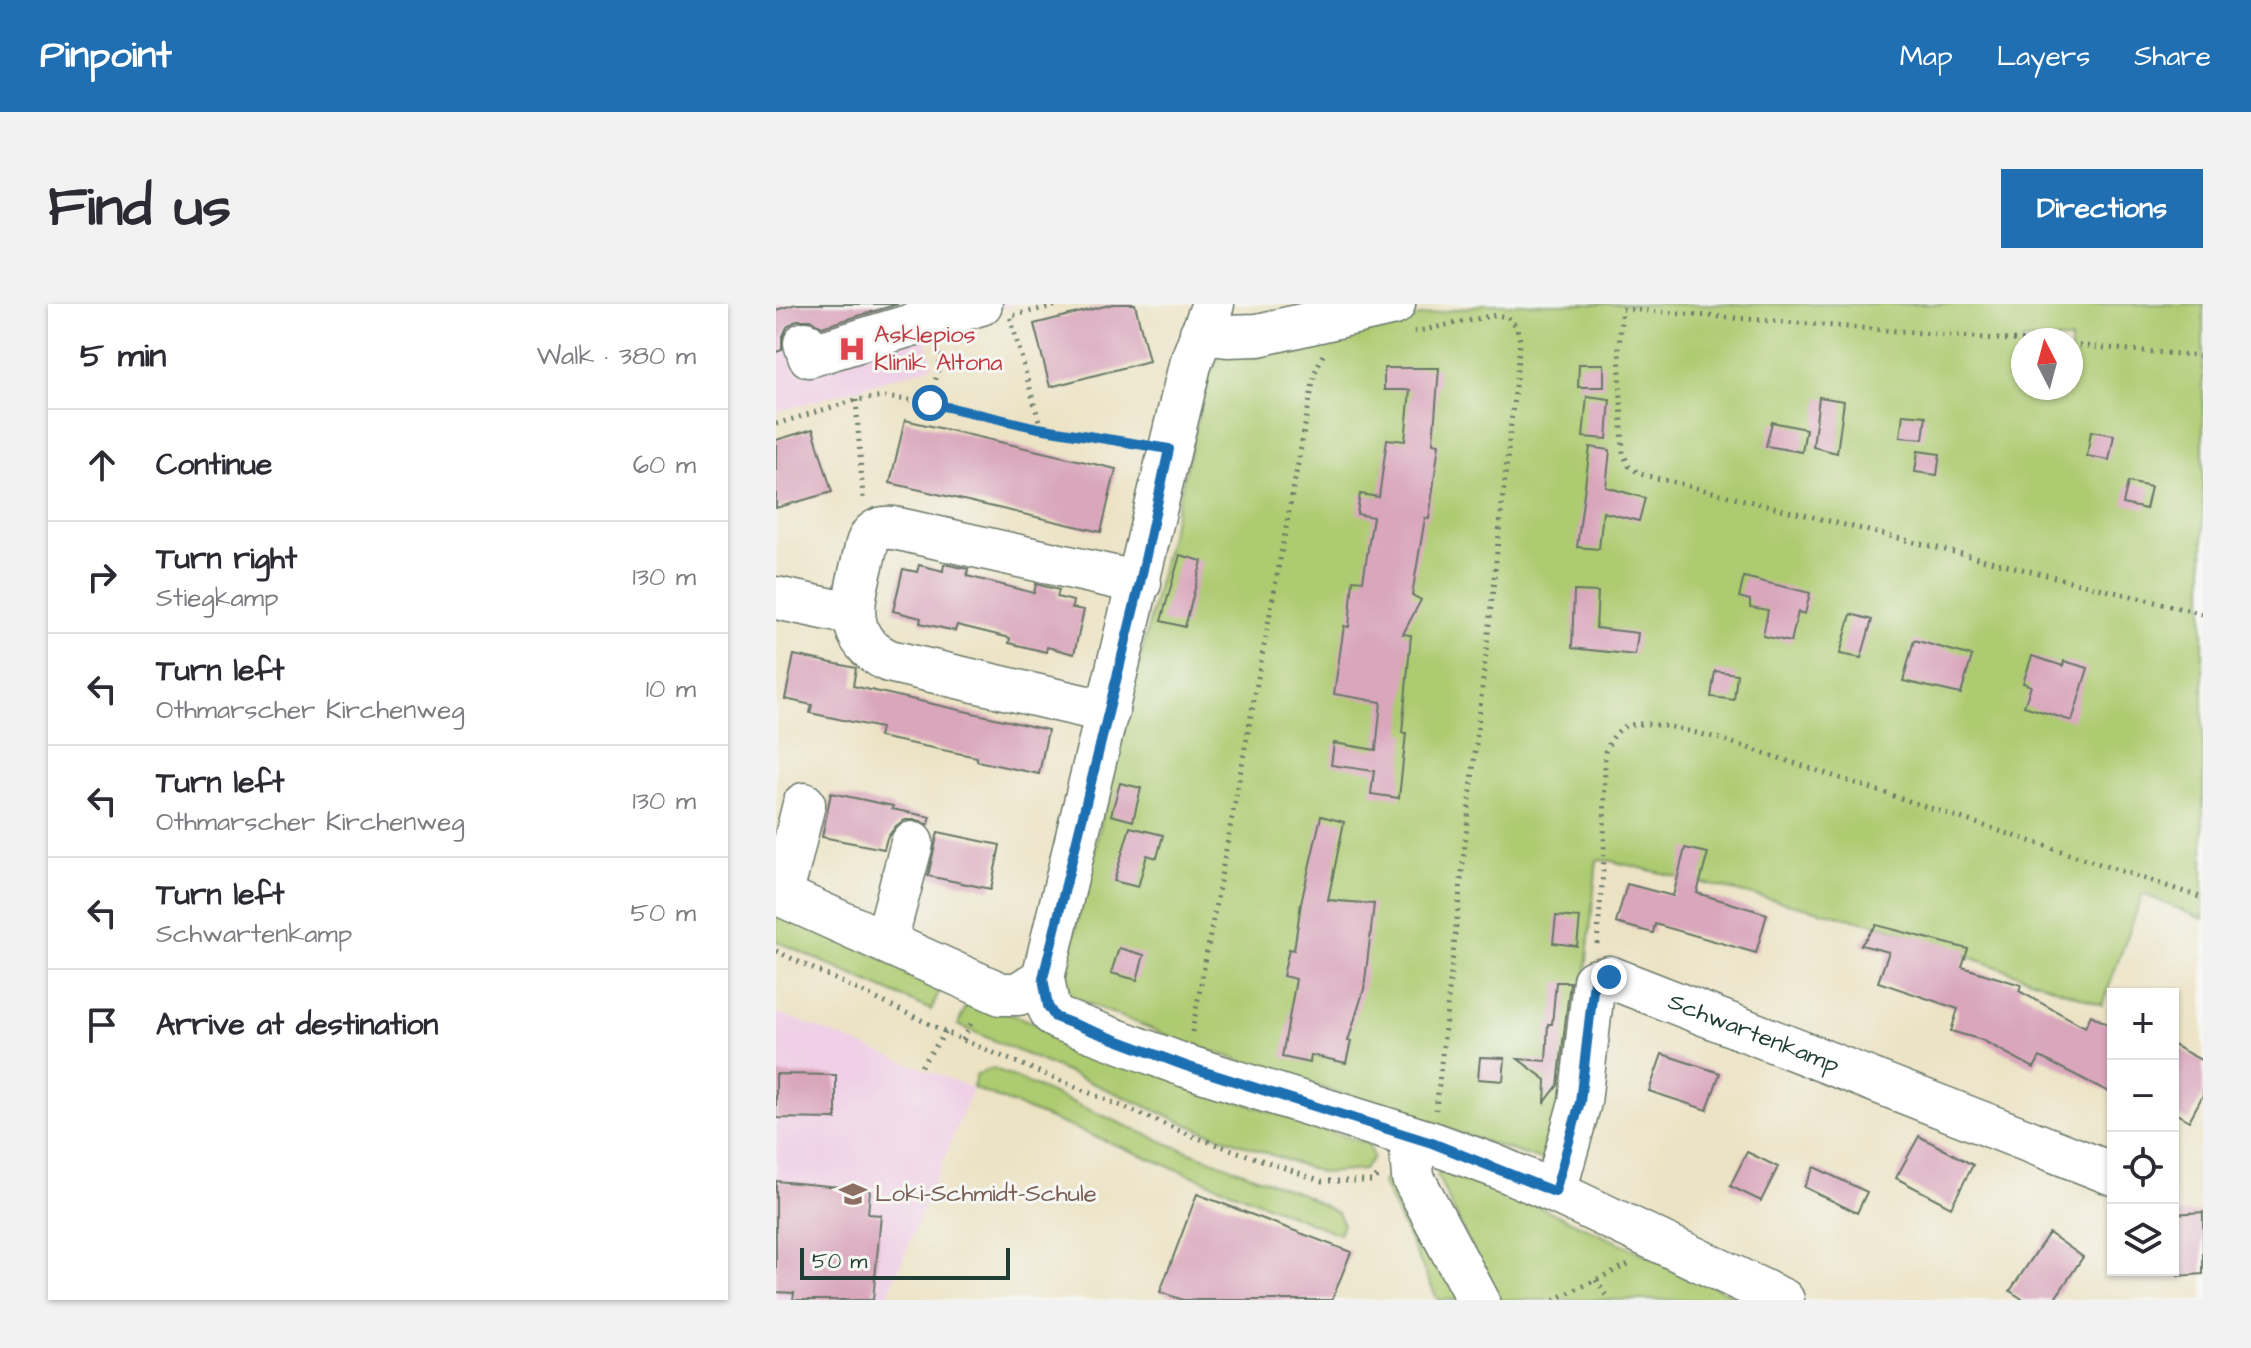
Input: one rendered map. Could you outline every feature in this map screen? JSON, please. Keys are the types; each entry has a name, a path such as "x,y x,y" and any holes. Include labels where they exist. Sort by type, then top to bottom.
{"street":[{"path":"805,343 809,356 958,317"},
{"path":"1402,318 1227,336 1207,319 1190,365 1169,449 1140,583 1043,978 1048,1006 1059,1019 1186,1066 1422,1130 1783,1300"},
{"path":"1108,712 889,661 874,654 865,643 852,614 863,563 874,532 883,528 1140,583"},
{"path":"776,598 852,614"},
{"path":"804,804 787,874 777,893 1001,994 1018,994 1043,978"},
{"path":"884,941 912,843"},
{"name":"Schwartenkamp","path":"1594,981 1609,977 2107,1172"},
{"path":"1555,1192 1580,1102 1594,981"},
{"path":"1422,1130 1413,1178 1478,1300"}],"path":[{"path":"1038,428 1039,421 1010,316 1063,304"},
{"path":"2011,340 1622,307 1619,348 1623,453 1629,466 1640,474 2203,614"},
{"path":"930,403 958,317"},
{"path":"776,951 946,1032 1195,1137 1322,1181 1373,1181 1422,1130 1520,341 1517,327 1508,317 1402,318"},
{"path":"2083,346 2203,356"},
{"path":"1190,1044 1315,372 1322,356 1331,352"},
{"path":"776,424 856,400 885,397 930,403 1038,428 1169,449"},
{"path":"856,400 864,515 874,532"},
{"path":"1594,981 1604,860 1605,752 1612,736 1626,726 1646,724 1721,739 2203,898"},
{"path":"921,1066 946,1032"},
{"path":"1554,1300 1669,1245"},
{"path":"1596,1280 1609,1300"}],"shaded area":[{"name":"Asklepios Klinik Altona","path":"776,304 1017,304 924,331 933,366 776,412"},
{"name":"Loki-Schmidt-Schule","path":"776,1012 973,1088 886,1300 776,1300"}],"green space":[{"path":"1484,304 2203,304 2203,919 2143,894 2102,1005 1887,927 1597,860 1573,1100 1553,1164 1190,1044 1064,994 1062,985 1213,356"},
{"path":"776,911 942,985 931,1010 776,941"},
{"path":"970,997 1168,1078 1368,1144 1373,1157 1363,1170 1323,1173 1196,1128 958,1025"},
{"path":"993,1068 1166,1143 1302,1194 1338,1213 1343,1223 1339,1234 973,1088 976,1075"},
{"path":"1450,1166 1744,1300 1496,1300 1437,1175"},
{"path":"1393,1176 1469,1300 1438,1300 1382,1182"}],"building":[{"path":"796,304 898,304 822,327 811,320 797,320 787,327 782,338 782,350 776,352 776,310"},
{"path":"1113,304 1135,304 1149,361 1050,387 1034,324"},
{"path":"1579,364 1604,364 1604,387 1578,387"},
{"path":"1384,368 1439,368 1433,443 1439,444 1429,519 1425,518 1412,595 1421,600 1403,634 1411,635 1399,798 1371,794 1374,771 1331,765 1334,743 1376,750 1381,702 1334,694 1344,626 1349,627 1353,580 1363,581 1373,517 1357,514 1360,494 1379,497 1387,439 1405,441 1410,390 1384,390"},
{"path":"1587,396 1610,399 1607,439 1583,437"},
{"path":"1819,397 1844,401 1837,453 1813,447"},
{"path":"1903,414 1926,416 1923,439 1900,437"},
{"path":"905,420 1116,469 1101,532 890,483"},
{"path":"1772,422 1806,429 1802,452 1766,446"},
{"path":"813,429 832,492 776,508 776,440"},
{"path":"2091,431 2114,435 2109,460 2087,456"},
{"path":"1590,447 1610,450 1606,487 1645,498 1639,521 1603,512 1599,549 1577,547"},
{"path":"1918,451 1940,454 1937,475 1915,472"},
{"path":"2128,482 2151,487 2146,509 2123,504"},
{"path":"1180,555 1202,561 1185,627 1161,621"},
{"path":"944,564 968,569 967,576 1034,593 1036,584 1059,590 1057,597 1073,601 1072,608 1084,610 1074,654 1047,647 1046,652 1009,643 1010,638 957,625 955,631 920,623 921,618 893,611 903,569 917,572 919,565 943,571"},
{"path":"1744,577 1810,593 1805,614 1798,612 1791,642 1763,636 1768,610 1750,607 1750,600 1739,597"},
{"path":"1574,591 1598,592 1596,628 1638,633 1635,655 1572,648"},
{"path":"1851,614 1872,620 1861,658 1840,654"},
{"path":"1914,640 1972,656 1961,694 1903,681"},
{"path":"794,655 856,668 853,686 1048,730 1039,774 977,761 977,757 879,737 881,728 810,713 812,705 785,699"},
{"path":"2032,656 2063,666 2064,661 2088,668 2072,721 2024,706 2031,686 2023,683"},
{"path":"1715,671 1737,674 1734,700 1711,697"},
{"path":"1120,783 1141,788 1133,821 1111,815"},
{"path":"831,793 930,817 928,825 917,820 905,820 887,838 884,849 822,837"},
{"path":"1321,816 1344,822 1328,900 1374,904 1364,989 1348,1041 1351,1041 1346,1063 1311,1055 1310,1063 1282,1057 1296,979 1283,976 1289,949 1294,950 1301,903"},
{"path":"1130,827 1163,835 1157,858 1147,855 1138,887 1114,881"},
{"path":"938,832 1000,845 991,889 928,876"},
{"path":"1685,848 1708,853 1697,893 1767,914 1756,953 1655,924 1653,933 1616,923 1627,884 1673,896"},
{"path":"1556,916 1580,918 1577,946 1553,943"},
{"path":"1876,925 1968,949 1962,967 2021,985 2019,991 2085,1027 2091,1015 2107,1024 2107,1091 2040,1057 2034,1068 1982,1040 1951,1031 1958,1009 1878,982 1889,952 1861,945"},
{"path":"1119,948 1144,955 1137,980 1111,973"},
{"path":"1556,982 1570,982 1558,1085 1545,1102 1546,1080 1518,1059 1546,1061 1548,1024 1552,1024"},
{"path":"2179,1048 2203,1061 2203,1095 2189,1121 2179,1115"},
{"path":"1662,1054 1720,1073 1707,1110 1649,1091"},
{"path":"1480,1057 1505,1058 1503,1081 1478,1079"},
{"path":"776,1074 836,1075 836,1119 776,1118"},
{"path":"1919,1136 1973,1165 1951,1207 1896,1178"},
{"path":"1747,1152 1778,1167 1761,1201 1730,1186"},
{"path":"1814,1167 1867,1192 1857,1213 1804,1187"},
{"path":"776,1181 870,1190 868,1214 881,1215 873,1300 793,1300 794,1293 776,1292"},
{"path":"1197,1194 1351,1252 1332,1300 1183,1300 1160,1292"},
{"path":"2203,1212 2203,1274 2179,1276 2179,1214"},
{"path":"2049,1233 2083,1257 2054,1300 2024,1300 2010,1291"}],"place":[{"name":"Asklepios Klinik Altona","path":"852,349"},
{"name":"Loki-Schmidt-Schule","path":"853,1194"}],"route":[{"path":"930,403 1038,428 1169,449 1140,583 1043,978 1048,1006 1055,1017 1186,1066 1432,1143 1555,1192 1580,1102 1594,981 1609,977"}]}
